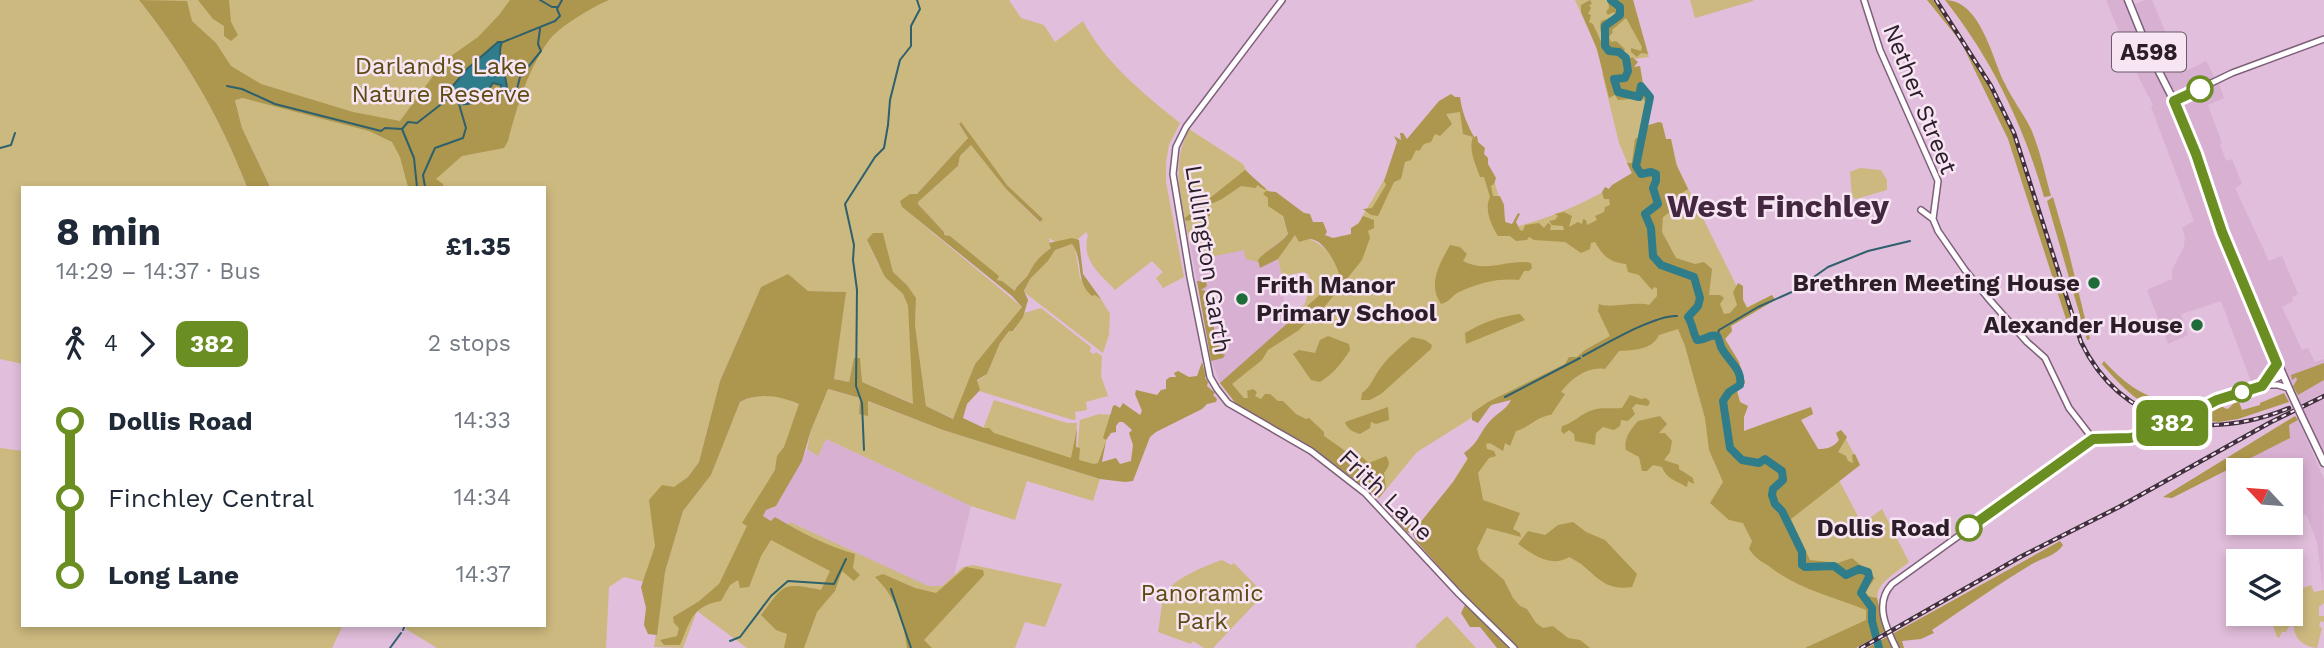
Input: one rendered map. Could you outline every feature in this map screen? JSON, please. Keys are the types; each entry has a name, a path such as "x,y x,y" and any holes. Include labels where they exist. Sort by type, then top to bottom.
{"main road":[{"name":"A598","path":"2128,0 2196,154 2222,232 2277,364 2324,463"}],"street":[{"name":"Lullington Garth","path":"1217,389 1210,377 1197,314 1174,183 1173,158 1175,147 1186,127 1282,0"},
{"name":"Nether Street","path":"1864,0 1882,55 1938,181 1933,219"},
{"path":"2174,101 2232,73 2324,39"},
{"path":"1921,210 1933,219 1938,231 1965,270 2027,342 2045,358 2069,408 2093,439"},
{"path":"2262,386 2277,364"},
{"path":"2262,386 2283,375"},
{"path":"1896,648 1888,633 1882,606 1887,589 2093,439 2130,438 2165,427 2217,400 2262,386 2278,384 2289,389"},
{"name":"Frith Lane","path":"1217,389 1232,406 1311,451 1365,493 1459,594 1514,648"}],"shaded area":[{"path":"2106,0 2124,0 2127,7 2152,0 2180,67 2188,70 2206,61 2218,80 2224,98 2208,105 2226,161 2232,159 2242,184 2235,188 2269,261 2282,256 2298,294 2292,297 2293,301 2282,307 2302,350 2308,348 2315,362 2324,359 2324,463 2283,375 2294,370 2252,384 2221,301 2181,314 2188,335 2168,344 2147,290 2172,279 2172,270 2184,247 2182,228 2194,221 2151,107 2153,105 2135,70"},
{"name":"Frith Manor Primary School","path":"1272,203 1278,259 1285,285 1281,287 1289,324 1220,383 1212,362 1186,221"},
{"path":"2298,420 2324,479 2323,590 2317,542 2306,514 2303,515 2303,458 2250,458 2289,438 2289,425"},
{"path":"826,439 971,506 954,575 942,586 928,587 790,522 788,525 775,517 772,521 763,516 766,510 776,506 807,449 818,455"}],"green space":[{"path":"0,0 139,0 200,89 225,136 247,186 21,186 21,364 0,359"},
{"name":"Darland's Lake Nature Reserve","path":"139,0 187,1 192,21 216,43 231,66 261,84 353,112 400,121 444,61 478,37 510,0 609,0 577,17 550,39 542,50 529,75 504,148 462,156 436,179 443,186 408,186 400,157 392,142 369,131 243,98 235,100 242,128 270,186 247,186 225,136 200,89","holes":["502,44 499,49 504,70 502,85 492,83 457,100 453,95 473,65"]},
{"name":"Darland's Lake Nature Reserve","path":"148,0 1009,0 1021,18 1044,25 1055,42 1083,21 1102,51 1114,64 1180,123 1169,145 1166,182 1184,277 1163,288 1156,278 1163,272 1152,261 1115,290 1089,259 1086,232 1076,241 1059,244 1049,238 1051,248 1038,260 1015,291 1002,281 996,280 998,276 950,236 944,235 917,203 958,166 960,156 971,145 1006,189 1039,222 1043,219 1007,185 960,122 959,125 968,138 902,207 1022,307 975,364 954,419 926,406 915,325 916,298 893,272 883,233 867,240 878,264 903,294 908,306 914,404 862,382 854,358 849,382 834,379 845,292 808,291 788,275 761,287 720,381 699,462 688,477 674,488 653,584 624,577 609,587 606,648 437,648 406,627 546,627 546,186 270,186 242,128 235,99 242,99"},
{"path":"198,0 229,0 231,22 238,35 231,41 224,36 224,26 213,19"},
{"path":"1575,0 1633,0 1649,57 1601,64"},
{"path":"1590,0 1592,4 1589,5 1589,22 1593,24 1603,46 1601,21 1615,16 1614,12 1608,15 1606,12 1609,8 1608,0 1633,0 1648,54 1641,53 1637,57 1631,52 1631,48 1641,51 1642,47 1626,18 1612,30 1609,37 1611,42 1616,41 1625,49 1623,52 1628,60 1632,57 1638,62 1634,67 1640,66 1643,84 1652,95 1646,126 1662,123 1666,139 1671,139 1676,164 1688,189 1668,202 1670,212 1663,217 1662,232 1676,258 1695,264 1704,262 1712,269 1709,295 1720,295 1724,298 1720,304 1724,314 1730,313 1737,305 1733,292 1738,283 1743,286 1743,300 1747,308 1772,295 1775,300 1731,326 1732,331 1725,339 1739,362 1745,383 1737,391 1740,402 1748,406 1744,417 1744,431 1811,407 1813,414 1801,420 1818,449 1834,445 1839,440 1836,433 1841,430 1847,437 1838,452 1853,463 1852,455 1855,454 1860,465 1791,519 1810,560 1838,563 1852,558 1875,578 1865,592 1867,596 1877,598 1885,631 1856,648 1805,648 1866,620 1866,610 1796,583 1761,561 1749,549 1752,541 1743,523 1729,520 1710,503 1723,482 1709,450 1705,418 1678,329 1659,335 1647,346 1619,351 1605,369 1592,370 1575,378 1561,392 1565,394 1551,415 1516,431 1510,446 1505,443 1503,451 1490,443 1486,444 1487,449 1494,451 1496,456 1489,458 1478,473 1483,500 1520,513 1513,529 1520,533 1521,537 1487,528 1477,549 1480,559 1504,580 1513,598 1527,609 1536,623 1543,628 1553,626 1568,638 1580,640 1590,648 1497,648 1480,627 1470,627 1461,613 1468,599 1416,541 1412,532 1408,533 1385,508 1388,505 1415,529 1468,459 1464,453 1511,400 1491,405 1478,423 1472,420 1472,413 1488,402 1565,364 1569,357 1577,357 1610,336 1598,311 1599,304 1649,305 1657,296 1657,288 1652,290 1639,275 1628,272 1626,264 1607,258 1595,242 1591,243 1590,249 1581,253 1565,242 1534,240 1529,237 1527,240 1516,241 1510,236 1498,236 1489,217 1490,197 1484,177 1480,177 1473,157 1473,137 1463,134 1460,112 1446,114 1452,124 1440,136 1435,134 1431,142 1424,144 1419,151 1416,150 1411,160 1405,162 1401,179 1394,182 1378,216 1363,209 1372,208 1386,185 1384,181 1397,142 1394,136 1401,140 1400,133 1403,133 1407,139 1439,101 1451,94 1460,97 1469,128 1485,148 1484,154 1496,178 1491,186 1493,196 1500,196 1504,205 1505,222 1512,224 1518,213 1520,214 1516,222 1523,231 1525,225 1539,223 1544,228 1548,223 1551,225 1550,230 1564,230 1563,226 1552,225 1549,221 1555,220 1558,216 1555,214 1564,212 1572,216 1569,227 1578,222 1582,224 1583,219 1587,225 1597,220 1595,216 1610,205 1609,199 1604,199 1602,192 1605,187 1609,189 1632,173 1627,163 1632,163 1635,139 1641,136 1646,107 1643,98 1618,100 1615,95 1609,98 1597,49 1581,12 1581,5"},
{"path":"1690,0 1753,0 1753,1 1695,18"},
{"path":"1927,0 1933,0 1971,52 2004,114 2019,149 2071,317 2066,319 2008,139 1961,42"},
{"path":"1945,0 1957,2 1976,19 2004,82 2031,129 2051,196 2044,197 2027,144 1991,69"},
{"path":"1640,66 1643,84 1652,95 1646,126 1662,123 1666,139 1671,139 1678,168 1747,307 1772,295 1775,300 1731,326 1732,331 1725,339 1739,362 1745,383 1737,391 1740,402 1748,406 1744,417 1744,431 1811,407 1813,414 1801,420 1818,449 1834,445 1839,440 1836,433 1841,430 1860,465 1839,480 1862,524 1882,509 1909,562 1888,578 1879,590 1878,605 1885,631 1856,648 1520,648 1448,490 1473,449 1522,395 1505,397 1417,452 1379,498 1306,444 1237,405 1220,383 1289,324 1287,318 1304,305 1310,279 1308,274 1304,272 1282,276 1278,259 1295,234 1324,248 1333,259 1340,276 1350,237 1397,158 1458,103 1494,180 1508,229 1572,207 1632,174 1619,143 1602,73"},
{"path":"961,122 1007,185 1043,219 1040,222 1006,189 971,145 960,156 958,166 918,204 944,235 950,236 999,276 997,280 1015,291 1038,260 1051,248 1049,243 1072,238 1079,240 1083,274 1101,299 1092,296 1083,284 1078,257 1072,244 1055,250 1030,279 1024,291 1028,300 1023,317 1000,343 987,374 977,380 980,390 967,404 963,418 989,428 994,433 1071,458 1077,428 1076,447 1080,448 1079,460 1098,463 1106,441 1102,462 1116,458 1120,464 1131,461 1133,445 1129,433 1132,430 1119,422 1116,432 1111,433 1106,440 1103,438 1113,406 1120,408 1123,403 1140,415 1142,411 1136,390 1157,395 1166,389 1166,380 1176,377 1174,373 1178,371 1189,377 1197,376 1202,362 1207,386 1215,393 1213,395 1217,399 1216,402 1207,404 1150,437 1133,481 1125,482 1100,479 943,430 868,401 868,416 859,414 860,398 828,389 802,461 776,506 766,510 763,516 771,521 775,517 814,538 855,554 853,568 860,575 854,581 842,571 835,591 817,612 804,648 784,648 787,634 776,630 761,615 785,588 798,586 821,590 830,571 771,540 761,556 749,587 740,588 738,580 730,585 721,601 704,606 694,615 680,645 664,645 660,640 677,636 679,628 673,617 698,602 719,584 747,526 742,523 775,470 777,456 784,447 799,404 770,396 740,402 711,475 683,511 665,572 657,635 648,634 644,625 646,608 641,587 655,546 649,500 662,485 674,487 688,477 699,462 720,381 761,287 788,274 808,291 846,292 834,379 849,382 854,358 860,358 862,382 913,404 908,306 903,294 885,277 867,240 873,233 883,233 893,272 916,298 915,325 926,406 953,419 975,364 1022,307 902,207 900,201 910,194 917,194 968,138 959,124"},
{"path":"1189,129 1243,164 1248,173 1270,192 1276,201 1288,234 1258,262 1246,259 1244,250 1205,258 1199,254 1196,241 1189,240 1180,197 1179,170 1183,143"},
{"path":"1860,168 1881,170 1887,180 1887,190 1856,199 1852,197 1850,172"},
{"path":"1245,170 1266,189 1257,185 1256,188 1241,186 1209,205 1210,216 1186,221 1185,218"},
{"path":"1266,191 1276,192 1304,213 1310,214 1313,222 1323,222 1327,232 1325,235 1333,238 1351,234 1351,228 1359,223 1363,216 1374,220 1374,228 1368,231 1370,238 1362,260 1326,305 1299,330 1268,350 1262,360 1232,384 1244,398 1248,398 1247,391 1253,389 1257,392 1255,396 1261,399 1265,394 1270,394 1278,401 1283,401 1296,414 1309,418 1324,432 1324,436 1354,457 1362,457 1369,463 1386,456 1389,463 1384,473 1386,489 1379,498 1306,444 1237,405 1220,383 1340,277 1333,260 1321,244 1311,239 1299,242 1295,235 1278,259 1260,268 1258,260 1288,234 1283,216 1268,206 1268,198 1263,194"},
{"path":"2053,197 2090,339 2087,340 2047,201"},
{"path":"1072,244 1080,278 1101,299 1110,314 1109,335 1103,353 1024,292 1030,279 1055,250"},
{"path":"1450,245 1460,247 1467,254 1463,261 1472,265 1523,262 1531,263 1532,268 1524,271 1519,280 1481,284 1459,292 1441,304 1435,289 1436,274"},
{"path":"1197,281 1206,282 1207,286 1201,290 1207,291 1205,296 1208,296 1220,353 1225,355 1223,358 1211,361"},
{"path":"1041,308 1091,347 1090,352 1102,356 1101,376 1108,396 1086,402 1087,410 1075,412 1076,419 1073,420 979,391 976,382 987,374 1000,343 1009,331 1014,331 1024,313"},
{"path":"1520,314 1525,320 1466,344 1465,333 1471,329 1498,318"},
{"path":"1328,336 1349,344 1350,350 1325,379 1320,382 1311,380 1293,354 1299,350 1315,353 1320,340"},
{"path":"1412,337 1425,340 1432,345 1431,349 1381,394 1370,400 1361,400 1362,393 1383,365"},
{"path":"2104,361 2133,387 2169,402 2175,415 2172,417 2161,413 2133,395 2102,364"},
{"path":"2324,363 2324,380 2298,395 2293,386 2296,377 2292,380 2291,375"},
{"path":"827,389 860,398 859,414 867,401 943,430 1100,479 1093,501 1027,481 1015,520 971,506 826,439 818,456 807,449 811,430"},
{"path":"2284,393 2289,402 2238,419 2219,422 2184,419 2221,404 2228,409 2238,399 2242,410 2260,405"},
{"path":"759,395 781,397 799,404 791,440 755,519 784,533 790,522 928,586 942,586 963,567 973,565 1062,584 1045,627 1025,622 1015,648 747,648 697,611 683,648 654,647 665,572 683,511 711,475 740,402"},
{"path":"1630,395 1646,398 1650,402 1648,406 1636,404 1632,408 1635,414 1628,421 1621,420 1620,426 1614,430 1603,427 1596,433 1595,445 1575,441 1574,434 1569,430 1564,434 1561,431 1562,426 1589,411 1622,408"},
{"path":"994,400 1067,423 1077,423 1073,460 982,432"},
{"path":"1388,407 1389,420 1376,424 1371,422 1370,428 1360,434 1351,430 1345,422"},
{"path":"1099,414 1112,415 1102,458 1096,467 1076,461 1080,420"},
{"path":"1660,416 1667,424 1659,433 1665,433 1672,441 1670,452 1664,460 1679,465 1679,469 1693,478 1694,484 1688,481 1687,487 1666,474 1662,467 1653,465 1647,471 1642,471 1639,457 1626,450 1627,438 1638,421"},
{"path":"2295,416 2298,420 2289,425 2290,438 2251,458 2227,458"},
{"path":"0,448 21,451 21,627 342,627 332,648 0,648"},
{"path":"2226,458 2226,471 2172,498 2163,497"},
{"path":"1573,522 1586,532 1605,540 1637,574 1632,587 1621,588 1604,583 1569,557 1549,561 1518,544 1528,531 1545,535 1558,525"},
{"path":"2060,541 2063,545 2057,552 1994,588 1932,630 1934,633 1921,639 1902,641 1904,648 1867,648"},
{"name":"Panoramic Park","path":"1222,560 1231,565 1234,563 1264,594 1213,648 1204,648 1193,641 1191,644 1158,632 1163,599 1171,586"},
{"path":"966,567 983,570 984,575 924,640 932,648 907,648 904,628 897,610 888,592 875,577 883,574 915,588 936,593"},
{"path":"2311,585 2314,592 2324,590 2324,603 2319,607 2319,616 2324,616 2324,622 2321,621 2319,626 2322,628 2317,648 2301,642 2292,626 2303,626 2303,588"},
{"path":"1447,616 1476,648 1415,646"},
{"path":"2273,626 2289,626 2286,632 2277,637"}],"water":[{"path":"498,42 502,42 500,55 507,94 501,92 501,85 493,83 479,99 459,104 451,88 467,69"}],"waterway":[{"path":"540,0 552,7 558,7"},
{"path":"503,42 555,21 560,16 557,9 562,0"},
{"path":"864,450 862,403 856,386 857,290 854,245 845,204 875,157 884,148 890,100 900,60 911,46 911,26 920,9 917,0"},
{"path":"1611,0 1620,7 1620,15 1605,26 1605,46 1609,51 1619,52 1626,58 1628,71 1625,78 1614,79 1618,92 1639,97 1641,86 1650,97 1636,166 1641,174 1656,174 1653,188 1658,204 1645,214 1651,228 1653,256 1661,265 1694,277 1700,298 1698,306 1688,317 1697,340 1717,336 1739,374 1740,385 1729,392 1723,401 1730,448 1742,460 1759,463 1765,459 1782,471 1783,480 1773,489 1772,495 1802,552 1802,565 1834,566 1846,575 1859,569 1868,572 1869,577 1861,593 1872,608 1872,621 1879,648"},
{"path":"508,92 517,89 520,77 541,51 538,44 540,29"},
{"path":"227,86 242,89 275,104 381,131 385,128 402,129 408,122 417,123 453,95"},
{"path":"425,186 423,175 435,148 463,138 466,128 459,104"},
{"path":"402,129 414,158 417,186"},
{"path":"0,148 11,145 15,133"},
{"path":"1717,336 1719,330 1758,307 1794,291 1828,267 1868,251 1910,241"},
{"path":"1583,356 1643,325 1677,316"},
{"path":"1505,397 1580,358"},
{"path":"730,641 740,637 771,596 788,581 834,584 846,559"},
{"path":"891,589 911,648"},
{"path":"390,648 401,633"}],"railway":[{"path":"1936,0 1991,86 2014,133 2081,342 2098,370 2119,393 2143,409 2170,419 2198,424 2228,424 2289,408"},
{"path":"1861,648 2022,556 2119,507 2271,422 2324,396"}],"bus line":[{"name":"382","path":"1969,528 2093,439 2130,438 2154,432 2198,408 2262,386 2274,371 2277,364 2222,232 2196,154 2174,101 2200,89"}],"place":[{"name":"Brethren Meeting House","path":"2094,283"},
{"name":"Frith Manor Primary School","path":"1242,299"},
{"name":"Alexander House","path":"2197,325"},
{"name":"Dollis Road","path":"1969,528"}],"district":[{"name":"West Finchley","path":"1778,206"}]}
